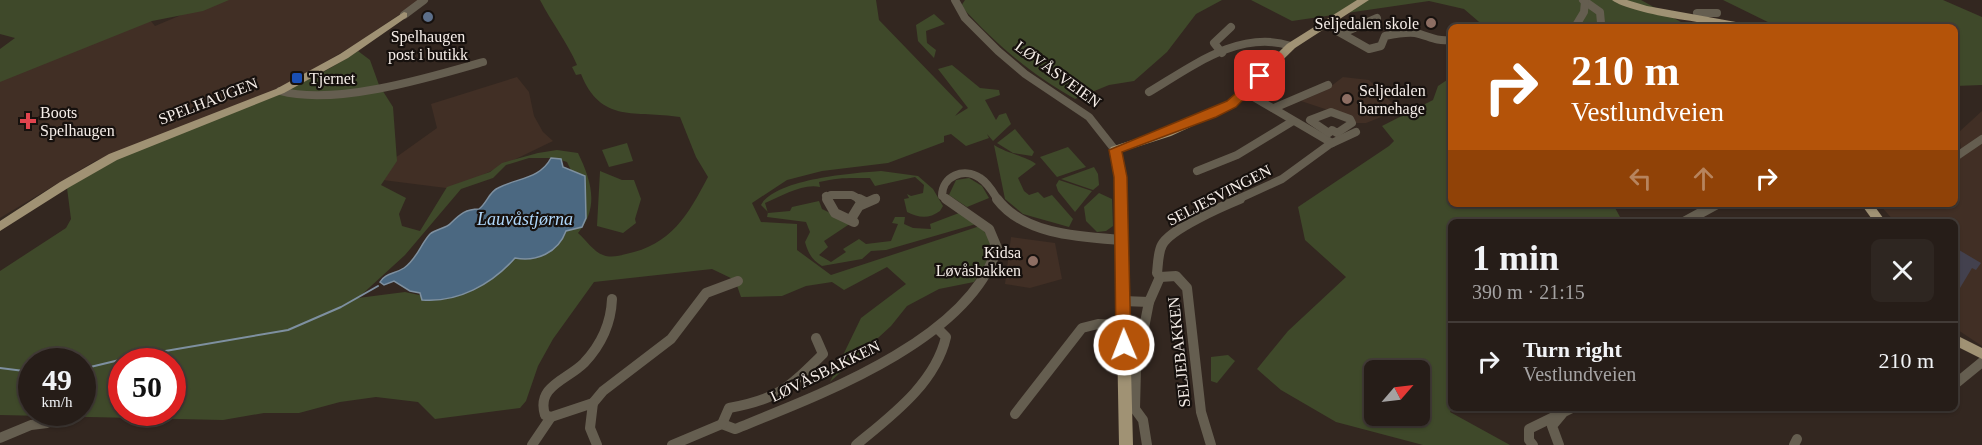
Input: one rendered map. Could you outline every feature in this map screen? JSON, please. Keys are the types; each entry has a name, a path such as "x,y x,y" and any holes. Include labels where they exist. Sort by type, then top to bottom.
{"main road":[{"path":"1115,150 1232,104 1291,46 1364,0"},
{"path":"1617,0 1645,9 1729,24"},
{"name":"SPELHAUGEN","path":"0,227 64,184 113,157 280,91 344,56 404,15"},
{"name":"LØVÅSVEIEN","path":"1115,150 1120,177 1126,445"},
{"path":"1958,341 1982,354"}],"street":[{"name":"SPELHAUGEN","path":"404,15 424,0"},
{"path":"1584,1 1600,12 1601,23"},
{"path":"1577,24 1584,12 1584,1"},
{"name":"LØVÅSVEIEN","path":"958,2 969,22 1006,59 1032,80 1065,97 1094,119 1115,150"},
{"path":"1699,19 1697,13 1717,13"},
{"path":"1337,31 1348,31 1377,18"},
{"path":"1324,24 1369,49 1381,46 1385,36 1400,33 1428,36 1442,42 1448,40"},
{"path":"1222,53 1214,43 1231,27"},
{"path":"1149,92 1222,53 1264,39 1279,40 1291,46"},
{"path":"280,91 300,96 397,84 483,62"},
{"path":"1274,108 1328,85"},
{"path":"1245,92 1332,143"},
{"name":"SELJESVINGEN","path":"1197,171 1237,155 1293,121"},
{"name":"SELJESVINGEN","path":"1149,302 1160,277 1157,273 1162,244 1169,237 1206,214 1282,179 1332,143 1356,132"},
{"path":"1958,155 1982,139"},
{"name":"LØVÅSBAKKEN","path":"722,424 735,429 773,416 918,343 938,329 989,271 997,248 989,229 942,196 942,187 951,177 963,173 980,177 1006,209 1032,223 1059,231 1122,240"},
{"path":"865,202 852,195 828,196 835,213 853,220 856,208 876,198"},
{"path":"1690,219 1712,207"},
{"name":"SELJEBAKKEN","path":"1160,277 1174,275 1181,279 1187,288 1201,412 1211,445"},
{"path":"597,445 590,428 593,403 603,391 670,339 706,293 738,281"},
{"path":"551,417 548,417 543,410 543,399 548,389 580,367 590,357 609,325 612,299"},
{"path":"1123,301 1149,302 1136,369 1136,409 1143,420 1147,445"},
{"path":"1015,414 1082,328 1098,324 1123,325"},
{"path":"856,445 895,411 937,363 945,347 946,337 938,329"},
{"name":"LØVÅSBAKKEN","path":"672,445 722,424 729,408 756,403 793,385 823,354 816,338"},
{"path":"1958,382 1982,362"},
{"path":"532,445 551,417 581,405 593,403"},
{"path":"1533,445 1529,440 1529,429 1542,420 1567,411"},
{"path":"1559,445 1552,426 1567,411"},
{"path":"0,438 29,426"}],"shaded area":[{"path":"217,0 421,0 354,45 268,96 95,161 0,218 0,65 142,10 155,26"},
{"path":"517,77 529,92 534,116 543,132 553,141 454,189 367,178 437,128 431,104"},
{"name":"Seljedalen barnehage","path":"1343,77 1369,80 1399,110 1366,123 1353,123 1333,109 1325,109 1301,101 1326,90"},
{"path":"1982,111 1982,346 1958,330 1958,219 1892,219 1882,207 1958,207 1958,152 1961,150 1959,132"},
{"name":"Kidsa Løvåsbakken","path":"1011,237 1055,243 1062,279 1030,288 1005,284"}],"green space":[{"path":"0,0 229,0 203,11 152,21 0,82 0,49 15,38 0,34"},
{"path":"540,0 876,0 879,20 963,107 955,116 968,108 938,69 952,65 980,88 999,90 1000,95 985,100 996,120 999,115 1006,113 1011,124 993,141 987,134 989,138 966,146 951,134 944,136 944,142 888,163 822,171 787,180 752,203 761,222 797,224 797,250 831,275 980,226 997,248 974,282 939,289 907,306 891,326 830,382 861,318 906,284 887,267 844,290 832,282 806,286 782,296 741,297 735,280 712,269 594,282 553,339 538,366 526,401 520,408 435,419 418,402 376,397 340,402 299,413 264,413 223,420 186,419 186,348 108,348 108,417 96,417 96,348 18,348 18,415 0,415 0,271 66,228 71,219 67,188 106,163 266,99 328,69 358,51 370,60 379,85 393,107 397,161 381,185 406,198 399,214 402,226 420,231 447,187 490,172 502,163 557,150 578,153 587,173 591,203 585,223 578,233 596,251 612,257 642,250 655,244 685,216 708,177 696,157 680,117 634,114 609,108 589,90 581,74 576,75 572,67 577,65","holes":["529,158 555,158 567,162 582,193 438,299 405,292 358,298 405,255 461,189 493,178 506,165"]},
{"path":"965,0 1222,0 1196,14 1167,52 1134,81 1109,85 1075,99 1028,69 1001,46 961,6"},
{"path":"1251,0 1641,0 1682,24 1482,24 1464,9 1429,1 1292,21"},
{"path":"1723,0 1943,0 1982,17 1982,85 1958,86 1958,24 1772,24"},
{"path":"934,14 945,24 926,31 927,43 936,50 934,58 918,41 916,25"},
{"path":"1448,79 1448,207 1615,207 1620,217 1618,219 1448,219 1448,411 1510,445 1423,445 1336,422 1281,390 1257,369 1288,331 1346,277 1305,240 1298,207 1389,146 1394,141 1382,126 1433,100 1438,86"},
{"path":"1015,129 1034,152 1032,156 1013,153 997,143"},
{"path":"627,143 633,161 609,167 602,150"},
{"path":"994,145 1036,164 1018,178 1024,191 1029,195 1038,192 1044,198 1052,195 1073,219 1069,227 1023,214 1005,199"},
{"path":"1068,147 1086,167 1057,177 1040,157"},
{"path":"1094,167 1098,174 1099,185 1093,190 1061,179"},
{"path":"600,171 622,180 634,180 641,199 636,223 623,233 597,226"},
{"path":"881,171 918,176 933,189 943,206 936,214 928,216 916,216 907,212 904,199 909,198 907,194 911,196 923,193 924,185 915,177 875,186 870,178 845,178 819,182 820,187 800,188 785,194 765,203 768,212 761,205 769,196 798,183"},
{"path":"969,178 982,186 989,198 967,207 949,195 956,180"},
{"path":"1059,180 1092,191 1075,212 1058,191 1056,185"},
{"path":"1099,193 1112,199 1113,226 1106,231 1097,232 1086,221 1084,207"},
{"path":"819,201 822,209 851,223 824,241 828,247 819,255 831,262 846,252 843,249 859,239 866,244 891,241 898,224 892,223 895,217 905,217 904,224 913,228 931,229 930,224 959,213 976,224 886,250 871,251 862,259 822,266 813,259 806,246 805,242 810,232 806,222 767,217 768,213 790,211 792,207"},
{"path":"1228,355 1235,361 1217,383 1211,381 1211,357"}],"water":[{"name":"Lauvåstjørna","path":"551,158 561,159 563,167 585,176 586,218 582,227 566,231 558,245 552,250 531,259 515,258 485,284 448,298 422,300 420,293 410,291 394,281 384,285 380,282 408,264 430,234 449,225 464,213 479,209 495,190 541,170"}],"building":[{"path":"1958,249 1981,263 1976,270 1972,268 1958,291"}],"waterway":[{"path":"96,366 136,356 288,330 341,307 378,286"},
{"path":"0,368 18,370"}],"place":[{"name":"Spelhaugen post i butikk","path":"428,17"},
{"name":"Seljedalen skole","path":"1431,23"},
{"name":"Tjernet","path":"297,78"},
{"name":"Seljedalen barnehage","path":"1347,99"},
{"name":"Boots Spelhaugen","path":"28,121"},
{"name":"Kidsa Løvåsbakken","path":"1033,261"}],"route":[{"path":"1124,345 1120,177 1115,150 1167,133 1232,104 1260,76"}]}
